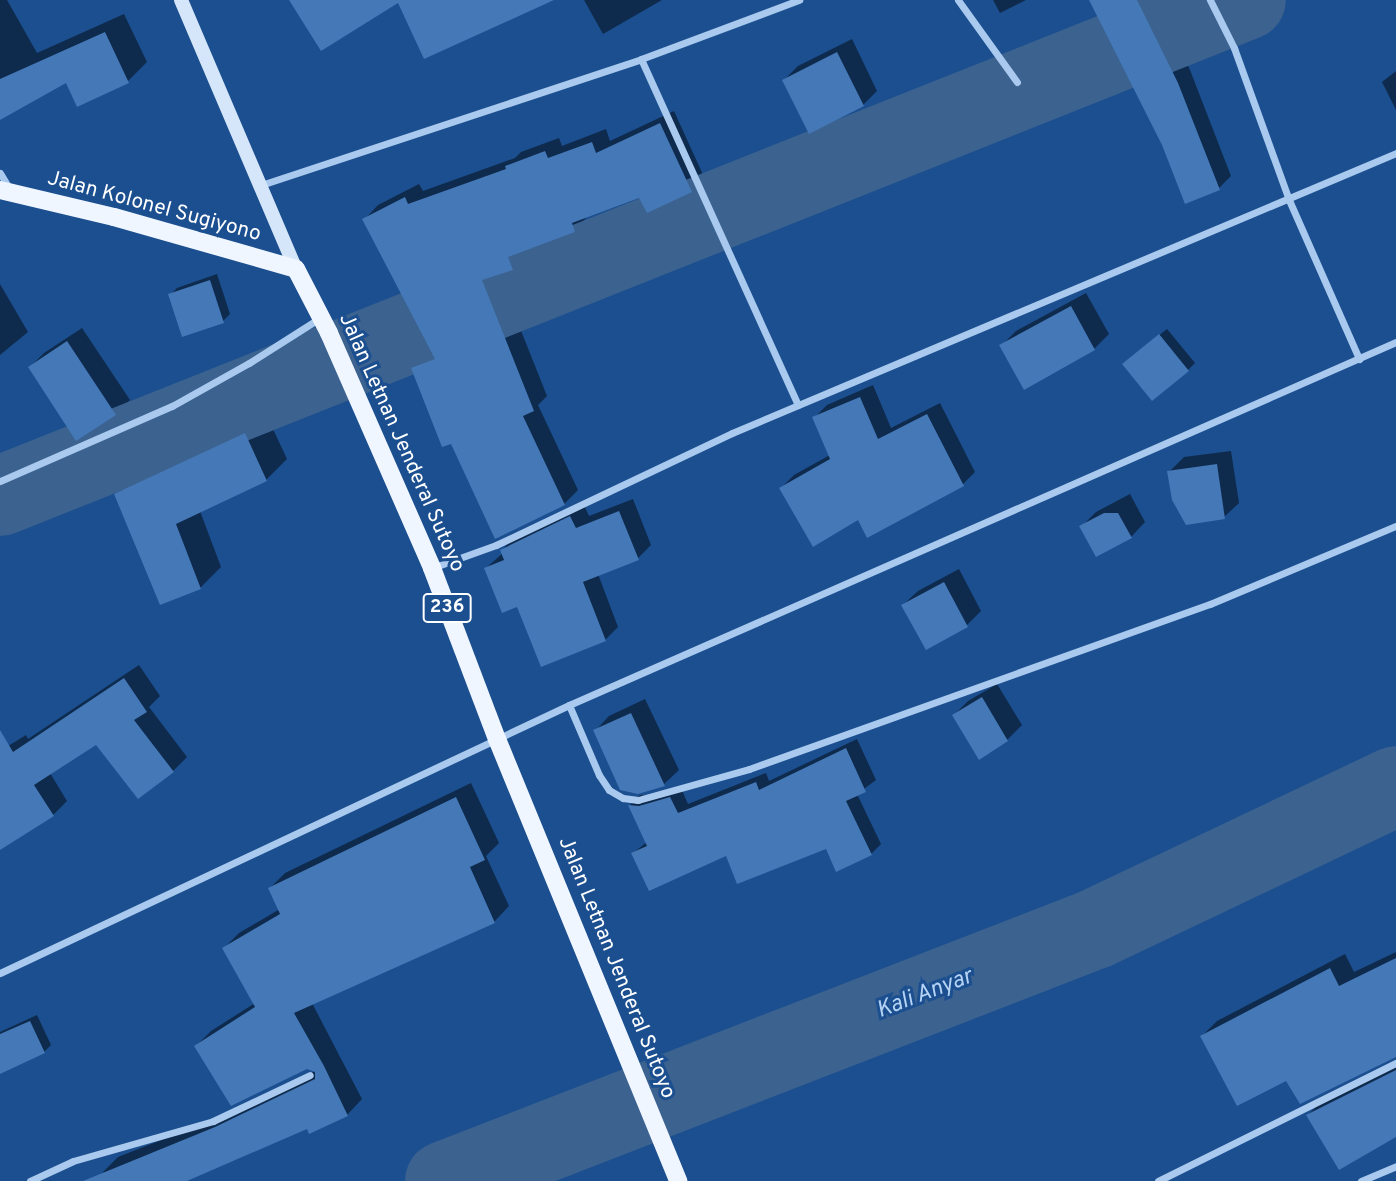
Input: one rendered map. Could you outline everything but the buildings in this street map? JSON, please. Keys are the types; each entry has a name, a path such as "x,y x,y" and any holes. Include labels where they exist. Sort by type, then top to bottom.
{"main road":[{"name":"Jalan Letnan Jenderal Sutoyo","path":"181,0 296,269 325,325 432,568 497,739 678,1181"},
{"name":"Jalan Kolonel Sugiyono","path":"6,191 296,269"}],"street":[{"path":"261,185 641,60 799,0"},
{"path":"958,0 1017,82"},
{"path":"1210,0 1234,48 1289,200 1359,359"},
{"path":"641,60 798,405"},
{"path":"432,568 496,545 798,405 1396,153"},
{"path":"0,173 6,191"},
{"path":"0,481 172,406 325,325"},
{"path":"0,973 569,705 1396,342"},
{"path":"569,705 599,775 609,790 623,798 638,800 748,769 1210,604 1396,526"},
{"path":"1158,1181 1396,1063"},
{"path":"30,1181 73,1161 213,1121 310,1075"},
{"path":"1362,1181 1396,1166"}],"waterway":[{"path":"0,496 1246,0"},
{"name":"Kali Anyar","path":"445,1181 1095,929 1396,786"}]}
